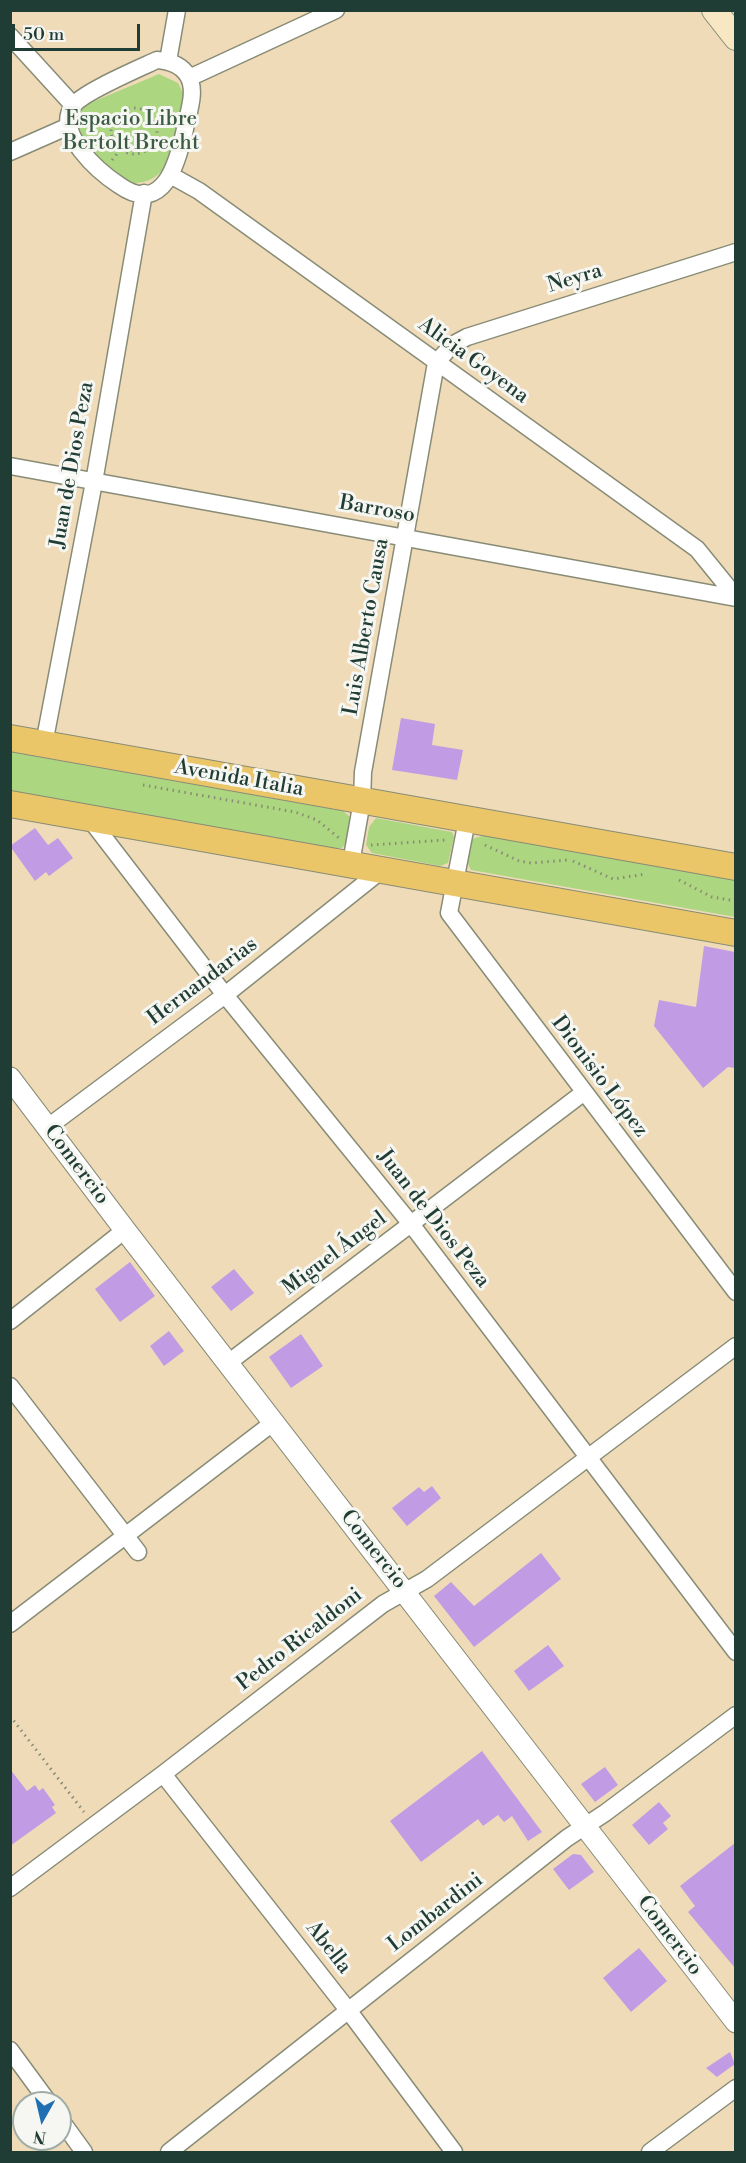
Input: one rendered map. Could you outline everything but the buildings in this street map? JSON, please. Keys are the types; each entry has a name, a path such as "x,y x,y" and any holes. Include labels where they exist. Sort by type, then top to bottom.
{"main road":[{"path":"714,10 735,38"},
{"name":"Avenida Italia","path":"10,738 362,801 465,831 735,867"},
{"path":"10,804 90,818 353,853 384,869 735,933"}],"street":[{"path":"168,61 177,10"},
{"path":"189,78 336,10"},
{"path":"10,36 73,105"},
{"path":"157,60 168,61 182,68 189,78 192,97 180,154 172,176 159,188 144,193 125,189 90,163 69,126 68,115 73,105 81,97 157,60"},
{"path":"10,153 69,126"},
{"name":"Alicia Goyena","path":"172,176 199,191 697,549 735,597"},
{"name":"Juan de Dios Peza","path":"44,744 94,482 144,193"},
{"name":"Neyra","path":"436,363 452,345 466,337 735,252"},
{"name":"Luis Alberto Causa","path":"353,853 362,801 363,772 436,363"},
{"name":"Barroso","path":"10,466 735,597"},
{"name":"Juan de Dios Peza","path":"90,818 225,995 411,1224 735,1652"},
{"path":"455,882 465,831"},
{"name":"Hernandarias","path":"48,1127 225,995 384,869"},
{"name":"Dionisio López","path":"455,882 449,913 583,1094 735,1292"},
{"name":"Comercio","path":"10,1078 735,2022"},
{"name":"Miguel Ángel","path":"228,1363 583,1094"},
{"path":"10,1321 125,1230"},
{"name":"Pedro Ricaldoni","path":"10,1888 163,1774 383,1604 427,1579 735,1346"},
{"path":"10,1386 138,1552"},
{"path":"10,1624 123,1535 274,1422"},
{"name":"Lombardini","path":"169,2152 585,1826 735,1715"},
{"name":"Abella","path":"163,1774 348,2010 453,2152"},
{"path":"10,2050 40,2091"},
{"path":"650,2152 735,2088"},
{"path":"72,2136 84,2152"}],"path":[{"path":"132,108 150,115 156,123 157,133 154,143 137,154 121,149 112,139 111,126 122,111 132,108"},
{"path":"157,133 165,134"},
{"path":"107,165 121,149"},
{"path":"134,783 295,812 317,820 341,839 353,853 372,845 437,840 465,831 479,843 525,862 570,860 613,879 650,874"},
{"path":"671,877 712,897 735,901"},
{"path":"10,1716 94,1826"}],"green space":[{"name":"Espacio Libre Bertolt Brecht","path":"159,74 178,83 185,97 172,155 156,176 144,182 127,183 84,144 77,124 78,111 90,103"},
{"path":"10,752 343,811 350,817 349,834 342,848 333,848 11,793"},
{"path":"376,818 452,832 454,837 448,863 440,866 372,853 366,845 369,827"},
{"path":"486,835 735,880 735,917 471,870 467,862 471,839"}]}
